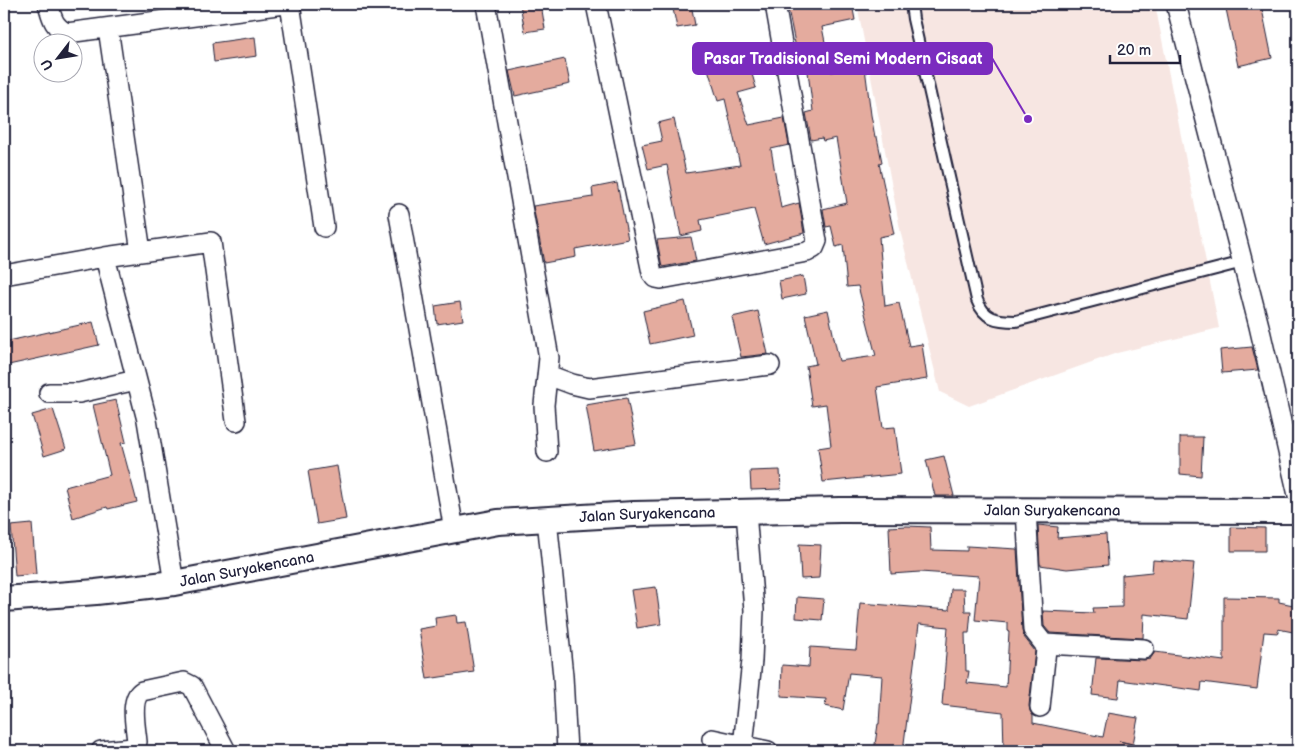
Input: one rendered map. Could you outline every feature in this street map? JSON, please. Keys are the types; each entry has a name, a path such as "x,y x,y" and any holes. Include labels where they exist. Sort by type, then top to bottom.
{"street":[{"path":"48,4 54,24 67,33 285,4"},
{"path":"290,4 324,227"},
{"path":"486,4 549,358 544,405 547,452"},
{"path":"596,4 652,273 656,278 661,279 807,252 814,248 817,241 775,4"},
{"path":"1176,4 1243,262 1298,495"},
{"path":"108,28 141,252"},
{"path":"399,214 454,530"},
{"path":"4,275 105,256 211,242 236,421"},
{"path":"105,256 155,465 174,583"},
{"path":"548,375 589,388 770,365"},
{"path":"49,394 90,391 136,380"},
{"name":"Jalan Suryakencana","path":"4,599 174,583 498,522 634,514 840,510 1298,511"},
{"path":"1026,510 1033,630 1044,644 1046,658 1040,707"},
{"path":"743,747 752,660 754,610 746,512"},
{"path":"547,519 563,676 567,751"},
{"path":"1044,644 1144,649"},
{"path":"101,751 133,749 137,742 134,701 138,694 142,691 184,682 192,686 226,751"},
{"path":"712,739 768,751"}],"lane":[{"path":"911,4 980,310 990,317 1002,321 1016,320 1243,262"}],"shaded area":[{"path":"857,4 1155,4 1219,328 1117,353 969,406 940,392 901,234"}],"building":[{"path":"520,4 541,4 545,29 525,32"},
{"path":"672,4 691,4 695,25 677,28"},
{"path":"787,4 852,4 855,20 822,27 831,72 865,68 871,115 882,162 879,163 894,234 879,237 885,306 899,303 909,346 922,344 927,379 877,387 883,428 895,427 901,474 823,482 818,448 831,446 826,404 812,406 806,366 816,364 805,315 828,310 839,361 876,356 858,286 847,287 843,245 836,247 831,226 826,227 823,209 847,203 836,138 823,141 822,138 811,140 806,113 813,111 806,56 798,58"},
{"path":"1225,4 1261,4 1272,58 1238,66"},
{"path":"255,37 257,56 214,62 212,43"},
{"path":"565,59 570,84 515,96 509,71"},
{"path":"748,60 756,88 738,93 749,125 784,118 789,145 771,149 781,208 799,203 804,233 764,244 754,209 700,220 702,231 681,236 667,165 648,169 642,145 662,141 658,123 674,119 686,173 740,165 725,99 718,101 708,69 729,62 730,65"},
{"path":"617,183 628,239 575,249 576,257 544,263 533,206 593,197 592,188"},
{"path":"691,237 696,261 662,267 657,240"},
{"path":"803,276 806,294 782,299 779,281"},
{"path":"685,301 693,335 650,344 643,311"},
{"path":"460,302 463,320 437,324 435,306"},
{"path":"758,311 768,354 741,357 732,317"},
{"path":"93,322 99,345 4,366 4,342"},
{"path":"1252,347 1258,370 1222,373 1220,350"},
{"path":"627,398 636,444 594,451 586,405"},
{"path":"116,400 126,442 121,443 137,502 108,509 107,507 73,518 65,487 110,475 93,405"},
{"path":"53,409 66,449 44,456 32,415"},
{"path":"1180,437 1203,437 1201,476 1180,474"},
{"path":"944,456 954,496 935,496 926,460"},
{"path":"337,466 346,519 317,524 308,471"},
{"path":"780,470 781,489 751,490 750,471"},
{"path":"32,524 36,574 15,576 11,526"},
{"path":"1038,525 1058,527 1057,538 1106,534 1108,565 1067,569 1040,565"},
{"path":"889,527 930,527 931,550 967,551 967,546 1017,549 1022,631 1024,637 1035,651 1029,706 1033,716 1033,723 1103,737 1108,713 1138,718 1133,744 1119,741 1131,744 1130,751 1004,751 1003,712 942,705 948,627 919,624 903,751 874,751 879,724 882,676 849,673 843,710 825,706 826,699 781,696 782,665 809,667 810,647 856,650 860,603 949,610 951,589 964,589 965,611 971,611 969,633 965,633 966,671 969,671 967,683 1006,687 1008,623 975,620 979,576 920,572 891,574"},
{"path":"1231,527 1265,528 1265,551 1231,551"},
{"path":"799,544 821,545 819,578 801,579"},
{"path":"1153,560 1194,563 1188,619 1144,614 1143,638 1050,633 1044,626 1043,611 1094,613 1093,608 1122,607 1122,575 1152,572"},
{"path":"656,587 661,624 637,628 631,590"},
{"path":"797,597 824,599 822,620 796,618"},
{"path":"1224,597 1279,598 1279,602 1298,606 1298,633 1278,629 1278,633 1264,632 1257,689 1202,682 1201,691 1120,680 1118,698 1092,695 1096,658 1144,660 1150,659 1155,652 1224,661"},
{"path":"456,615 457,623 466,622 474,672 427,679 419,629 436,626 435,618"}],"place":[{"name":"Pasar Tradisional Semi Modern Cisaat","path":"1028,119"}]}
